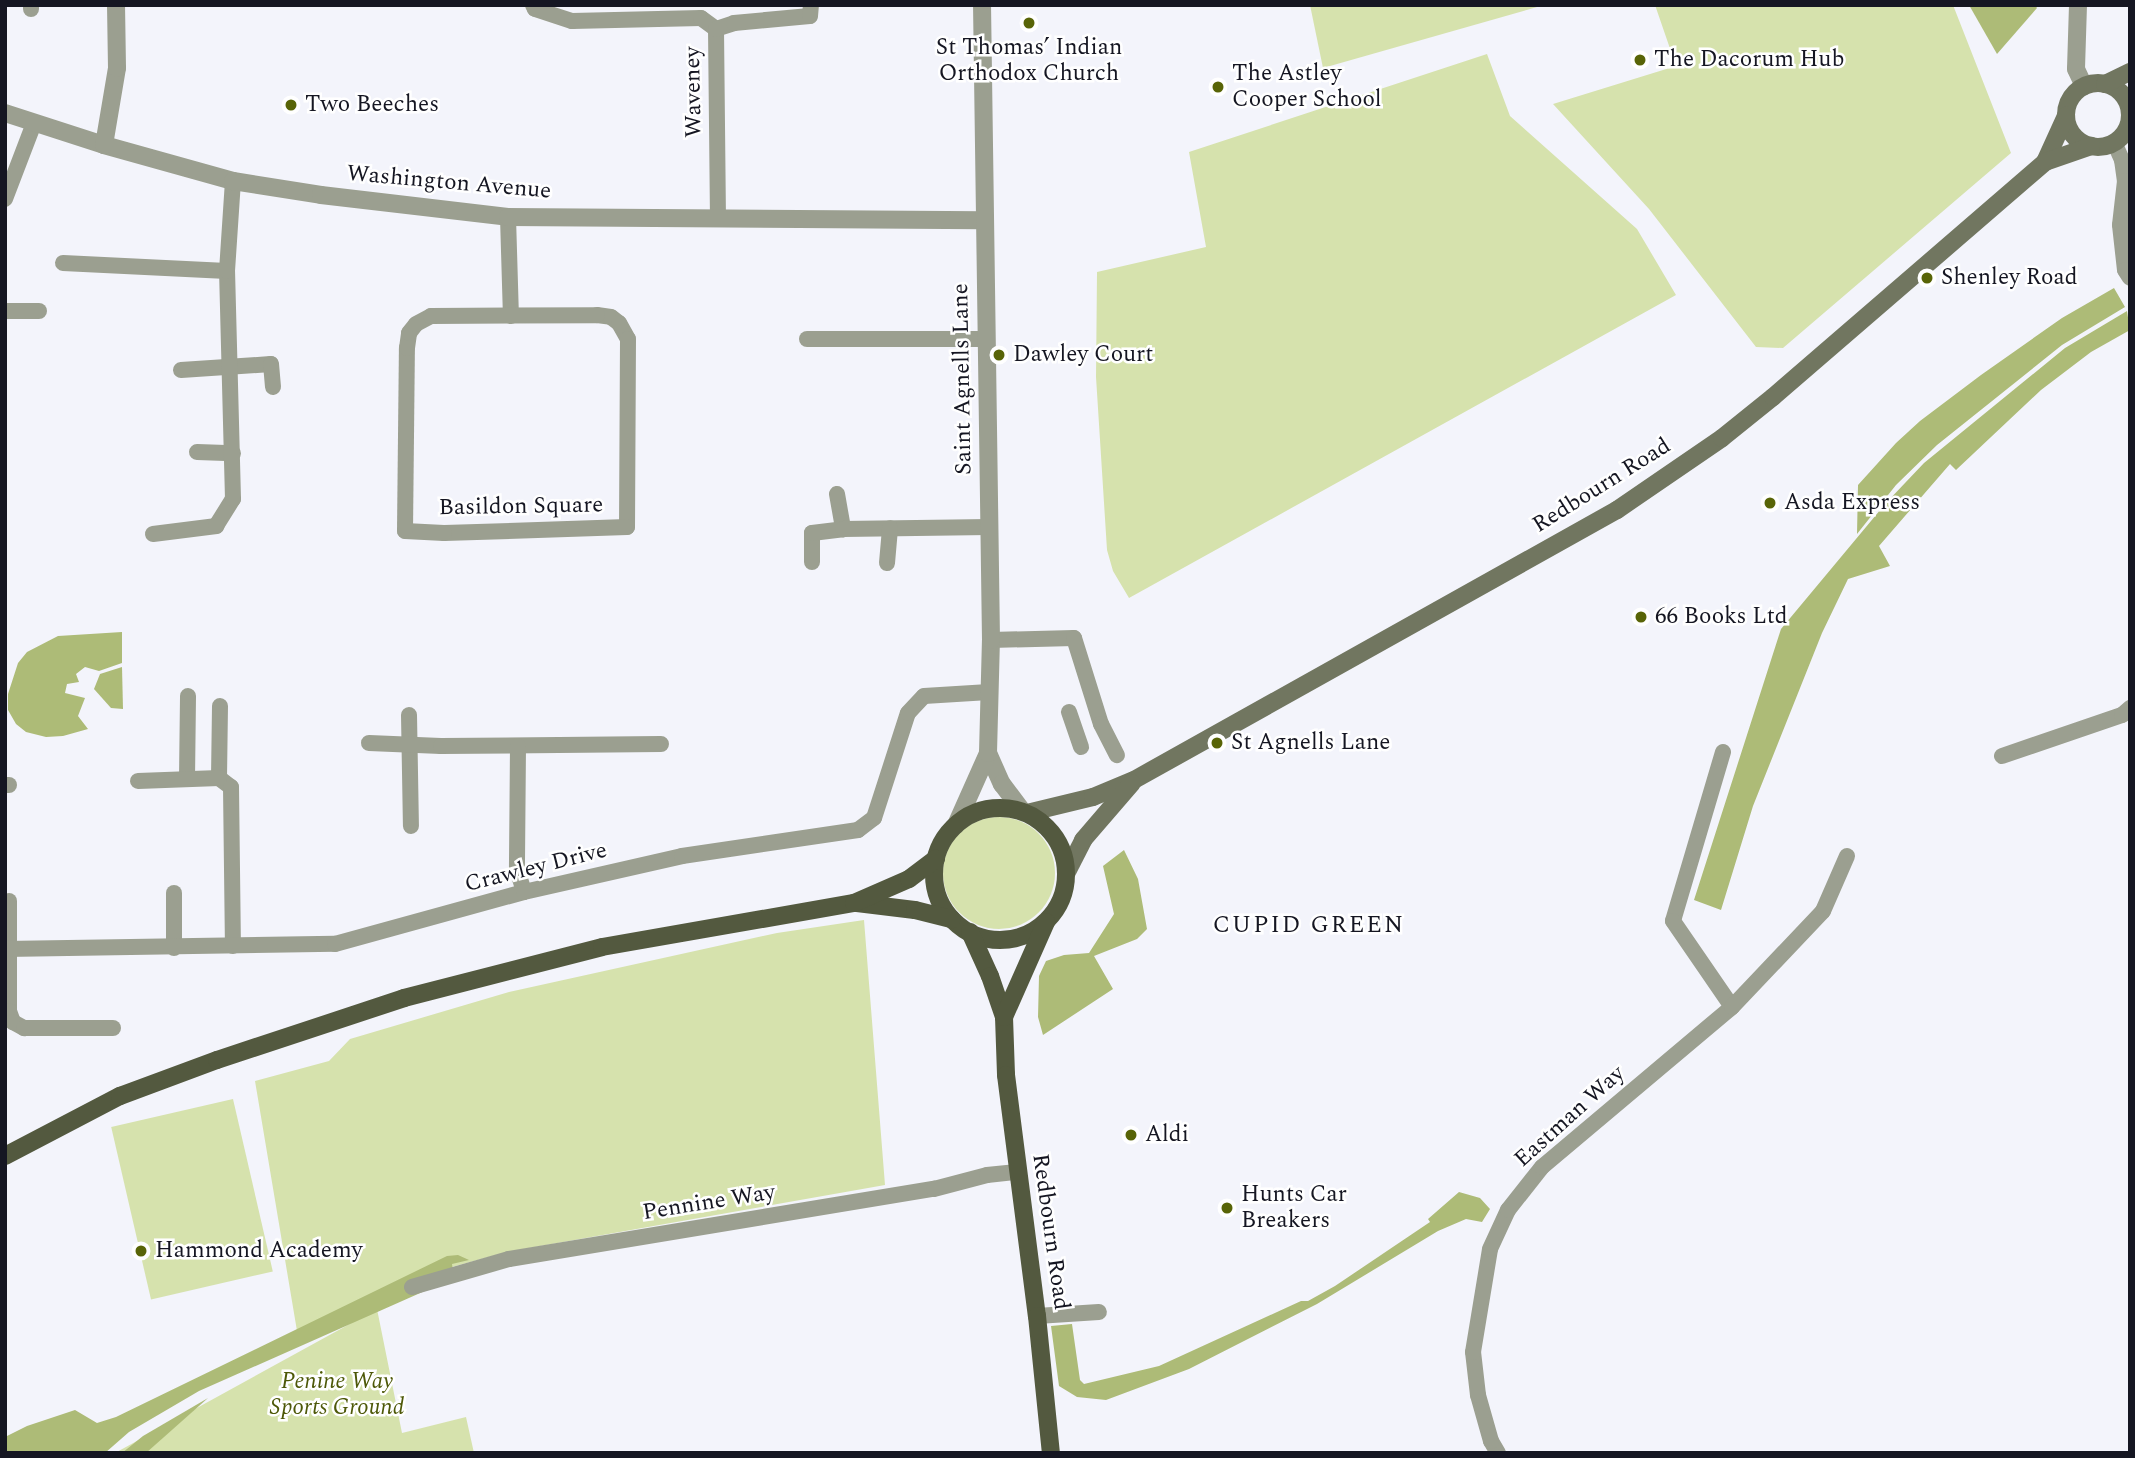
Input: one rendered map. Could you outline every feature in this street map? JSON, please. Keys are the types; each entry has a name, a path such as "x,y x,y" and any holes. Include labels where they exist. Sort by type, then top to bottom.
{"main road":[{"path":"2105,84 2122,94 2130,113 2126,130 2114,142 2091,146 2072,134 2066,116 2070,98 2084,86 2105,84 2130,72"},
{"name":"Redbourn Road","path":"2045,162 2066,116"},
{"name":"Redbourn Road","path":"1025,812 1093,797 1134,780 1617,510 1723,438 2045,162 2091,146"},
{"name":"Redbourn Road","path":"1067,872 1083,839 1134,780"},
{"path":"988,809 1025,812 1040,821 1055,837 1065,858 1067,872 1065,890 1046,922 1030,933 1010,939 989,939 970,933 952,919 944,909 935,885 936,859 947,835 956,825 988,809"},
{"path":"5,1156 120,1096 404,998 602,947 854,903 909,879 936,859"},
{"path":"854,903 915,910 952,919"},
{"name":"Redbourn Road","path":"1004,1017 1046,922"},
{"name":"Redbourn Road","path":"970,933 990,976 1004,1017 1006,1075 1037,1316 1051,1453"}],"street":[{"path":"103,145 117,68 116,5"},
{"name":"Waveney","path":"533,5 535,9 572,21 701,18 716,29 718,219"},
{"path":"716,29 734,23 810,16 811,5"},
{"name":"Saint Agnells Lane","path":"956,825 988,753 991,640 982,5"},
{"path":"2078,5 2076,69 2084,86"},
{"name":"Washington Avenue","path":"5,113 103,145 233,181 321,195 508,217 983,220"},
{"path":"5,199 34,123"},
{"path":"2114,142 2122,160 2125,181 2119,225 2125,270 2130,278"},
{"path":"153,534 216,526 233,499 232,366 227,271 233,181"},
{"path":"508,217 511,316"},
{"path":"64,263 227,271"},
{"path":"5,311 39,311"},
{"name":"Basildon Square","path":"597,315 611,317 620,323 628,339 627,527 444,533 405,531 409,333 431,316 511,316 597,315"},
{"path":"807,339 987,339"},
{"path":"181,370 271,364 273,387"},
{"path":"197,452 233,453"},
{"path":"837,494 842,529"},
{"path":"812,562 812,533 842,529 989,527"},
{"path":"887,563 890,528"},
{"path":"991,640 1074,638 1101,724 1117,755"},
{"name":"Crawley Drive","path":"6,949 335,944 524,892 682,856 858,830 874,818 908,713 924,696 989,692"},
{"path":"187,779 188,696"},
{"path":"219,778 220,706"},
{"path":"2002,756 2122,715 2130,708"},
{"path":"1069,712 1081,747"},
{"path":"409,715 411,826"},
{"path":"1075,729 1101,724"},
{"path":"369,743 518,746 661,744"},
{"path":"518,746 517,869 524,892"},
{"path":"1723,752 1672,921 1732,1007"},
{"name":"Saint Agnells Lane","path":"988,753 1002,784 1025,812"},
{"path":"138,781 219,778 231,787 233,946"},
{"name":"Eastman Way","path":"1498,1453 1491,1441 1478,1395 1474,1352 1490,1249 1508,1210 1542,1167 1732,1007 1823,911 1847,856"},
{"path":"174,893 174,948"},
{"path":"9,901 6,949 9,1011 13,1022 24,1028 113,1028"},
{"name":"Pennine Way","path":"412,1287 509,1259 1017,1172"},
{"path":"1037,1316 1099,1312"}],"green space":[{"path":"1310,5 1544,5 1323,68"},
{"path":"1655,5 1953,5 2011,153 1783,348 1756,347 1649,209 1553,104 1676,66"},
{"path":"1969,5 2035,5 2037,8 1997,54"},
{"path":"1487,54 1510,116 1637,229 1676,295 1129,598 1113,571 1107,550 1096,377 1097,272 1206,247 1189,152"},
{"path":"2114,288 2125,307 2062,345 1937,445 1896,485 1857,534 1858,485 1896,443 1920,421 1981,375 2062,318"},
{"path":"2127,311 2130,330 2091,352 2041,390 1956,470 1950,464 1879,546 1890,566 1848,579 1822,633 1753,806 1721,910 1694,900 1781,629 1886,503 1924,463 2065,348"},
{"path":"122,632 122,663 99,671 85,667 76,674 79,682 67,684 65,693 85,698 78,716 88,729 63,736 46,737 26,732 16,724 8,710 8,694 18,663 27,652 58,636"},
{"path":"122,667 123,709 111,708 94,689 100,674"},
{"path":"999,817 1021,821 1039,833 1051,851 1055,873 1051,895 1039,913 1021,925 999,929 977,925 959,913 947,895 943,873 947,851 959,833 977,821"},
{"path":"1124,850 1138,879 1147,929 1137,939 1094,956 1113,989 1043,1035 1038,1017 1039,976 1046,961 1064,955 1089,953 1114,914 1103,866"},
{"path":"864,920 885,1185 507,1252 397,1282 297,1331 255,1081 329,1061 350,1039 509,992 777,933"},
{"path":"233,1099 273,1271 151,1300 111,1127"},
{"path":"1459,1192 1480,1198 1490,1209 1482,1222 1466,1219 1438,1231 1317,1304 1189,1369 1106,1400 1077,1397 1059,1386 1051,1326 1072,1324 1080,1380 1084,1384 1159,1366 1301,1301 1308,1301 1335,1286 1430,1222 1428,1219"},
{"path":"458,1255 469,1260 452,1264 454,1278 199,1391 129,1432 105,1453 5,1453 5,1437 27,1426 75,1410 97,1423 116,1417 447,1256"},
{"name":"Penine Way Sports Ground","path":"377,1309 402,1433 466,1417 474,1453 115,1453"},
{"path":"208,1398 146,1453 122,1453 143,1436"}],"place":[{"name":"St Thomas’ Indian Orthodox Church","path":"1029,23"},
{"name":"The Dacorum Hub","path":"1640,60"},
{"name":"The Astley Cooper School","path":"1218,87"},
{"name":"Two Beeches","path":"291,105"},
{"name":"Shenley Road","path":"1927,278"},
{"name":"Dawley Court","path":"999,355"},
{"name":"Asda Express","path":"1770,503"},
{"name":"66 Books Ltd","path":"1641,617"},
{"name":"St Agnells Lane","path":"1217,743"},
{"name":"Aldi","path":"1131,1135"},
{"name":"Hunts Car Breakers","path":"1227,1208"},
{"name":"Hammond Academy","path":"141,1251"}],"district":[{"name":"CUPID GREEN","path":"1309,926"}]}
